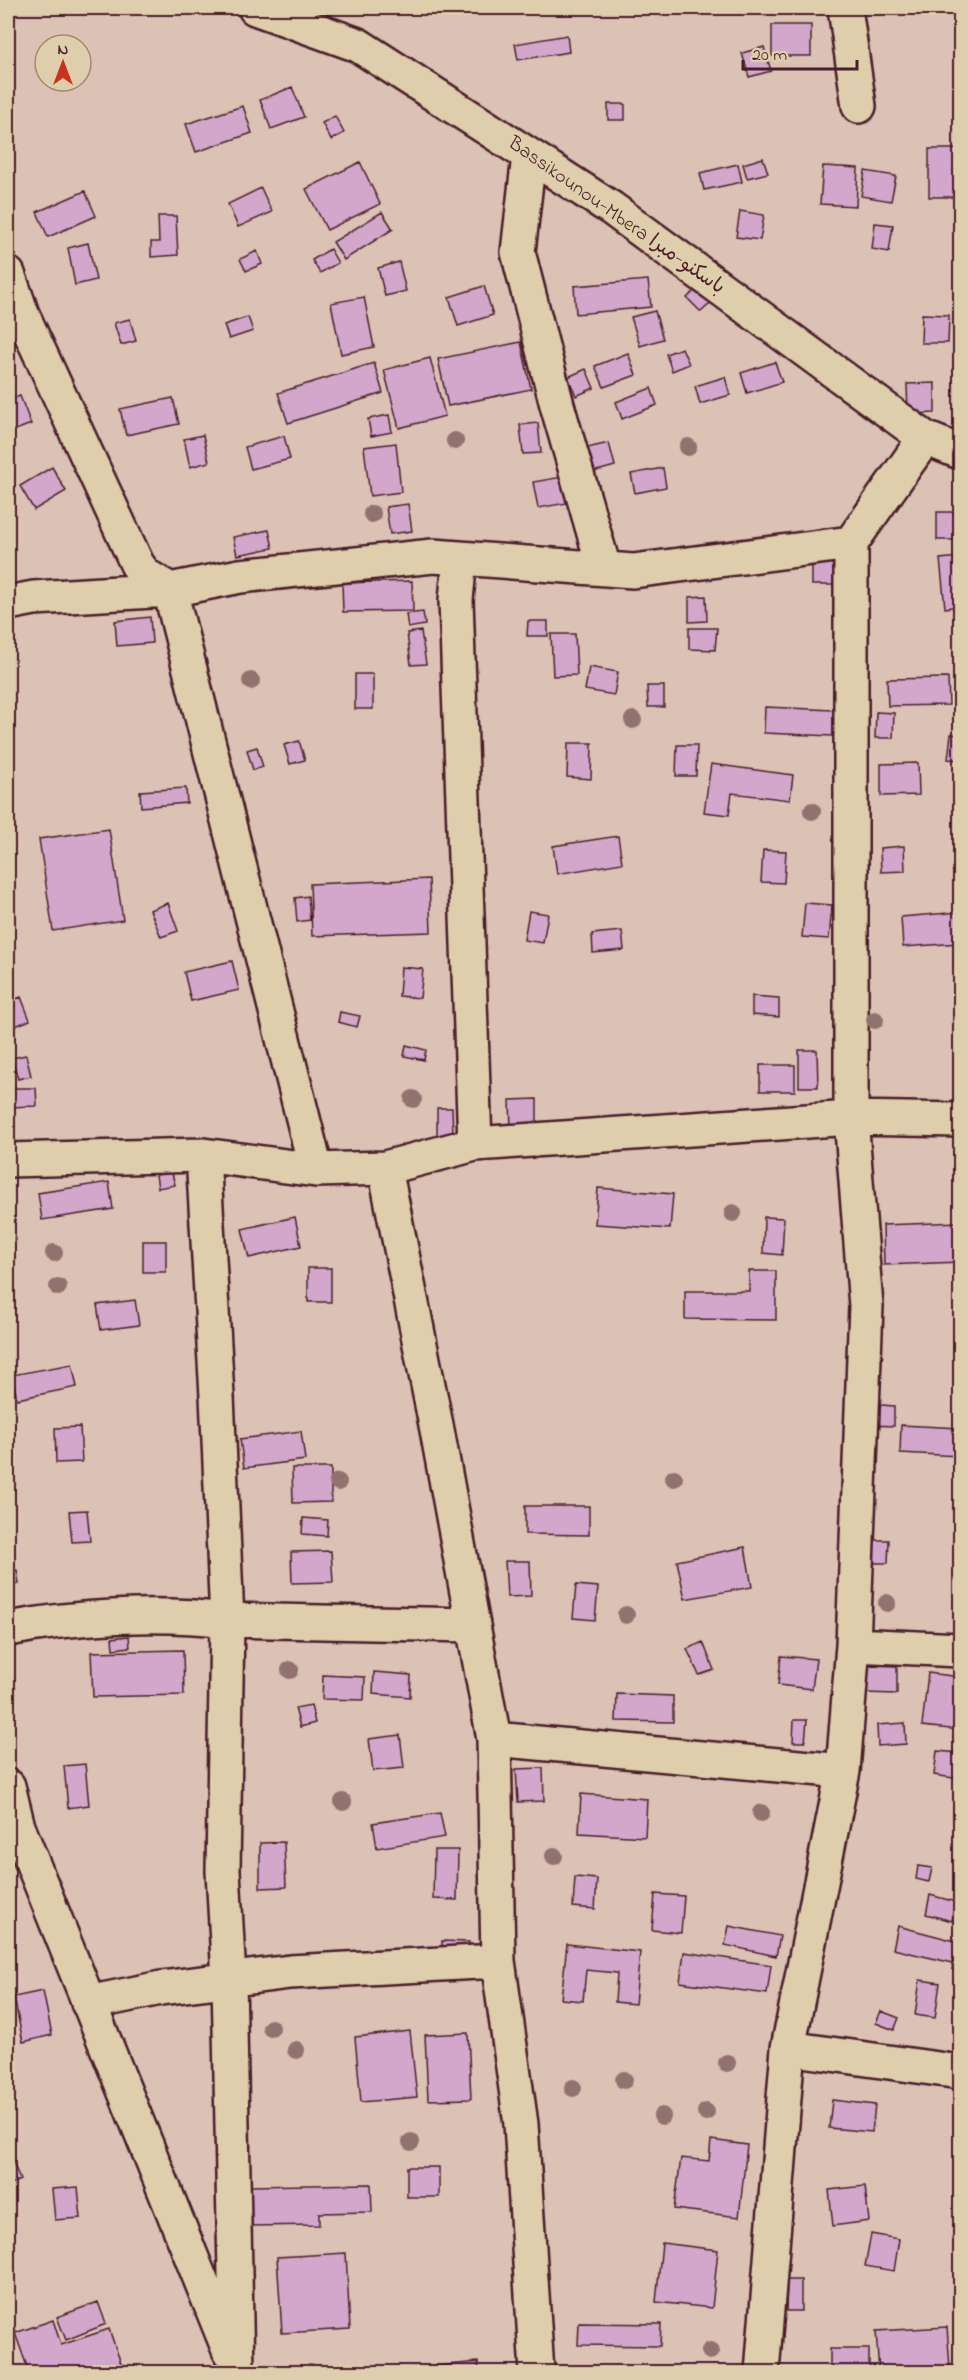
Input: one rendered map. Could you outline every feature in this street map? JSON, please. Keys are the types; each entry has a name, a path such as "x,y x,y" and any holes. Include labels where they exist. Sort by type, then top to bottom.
{"street":[{"name":"Bassikounou-Mbera باسكنو-مبرا","path":"255,8 358,45 611,208 925,438 960,452"},
{"path":"845,8 859,106"},
{"path":"529,156 518,252 557,405 604,568"},
{"path":"8,274 15,317 137,564 145,575 170,590 316,1170"},
{"path":"762,2373 788,2048 843,1771 853,1645 866,1306 851,1118 851,543 925,438"},
{"path":"8,603 34,598 170,590 240,576 432,556 633,571 851,543"},
{"path":"460,558 456,600 475,1144"},
{"path":"8,1160 203,1155 316,1170 385,1168 475,1144 851,1118 960,1120"},
{"path":"203,1155 227,1620 223,1871 229,1979 238,2371"},
{"path":"385,1168 437,1430 494,1739 498,1961 521,2124 537,2373"},
{"path":"8,1629 50,1621 188,1616 227,1620 473,1625"},
{"path":"853,1645 960,1650"},
{"path":"494,1739 843,1771"},
{"path":"8,1786 18,1827 238,2371"},
{"path":"88,2003 161,1988 290,1972 498,1961"},
{"path":"788,2048 960,2072"}],"building":[{"path":"772,25 811,25 811,56 772,56"},
{"path":"567,35 569,52 518,60 515,44"},
{"path":"764,47 771,71 749,77 742,53"},
{"path":"292,87 304,117 271,129 260,100"},
{"path":"608,104 625,104 625,120 608,120"},
{"path":"243,106 252,133 196,152 186,124"},
{"path":"335,116 344,133 331,140 322,123"},
{"path":"929,149 960,149 960,197 929,197"},
{"path":"763,158 768,173 747,178 743,164"},
{"path":"360,162 380,204 327,230 306,189"},
{"path":"738,164 742,182 704,190 700,173"},
{"path":"823,166 858,168 856,206 820,204"},
{"path":"865,171 896,176 891,201 861,196"},
{"path":"261,188 272,212 238,227 228,204"},
{"path":"85,191 96,216 48,237 37,212"},
{"path":"740,211 764,215 760,240 736,237"},
{"path":"382,212 393,229 344,260 333,242"},
{"path":"158,216 176,216 178,255 151,257 151,242 159,242"},
{"path":"875,223 893,225 889,252 872,249"},
{"path":"88,243 96,280 75,285 68,248"},
{"path":"330,249 338,263 320,273 312,260"},
{"path":"257,251 262,264 246,271 240,259"},
{"path":"399,262 406,291 385,296 378,268"},
{"path":"648,280 651,307 576,314 574,286"},
{"path":"701,284 715,299 701,312 687,298"},
{"path":"484,286 493,315 458,326 449,297"},
{"path":"364,297 374,347 341,354 331,303"},
{"path":"655,311 663,339 640,346 631,317"},
{"path":"922,314 949,315 948,343 921,343"},
{"path":"248,317 253,331 229,339 224,325"},
{"path":"130,319 136,341 121,345 114,323"},
{"path":"521,342 531,389 448,406 438,359"},
{"path":"682,348 689,364 672,371 666,354"},
{"path":"628,353 636,375 604,387 595,366"},
{"path":"960,356 960,381 957,381 956,357"},
{"path":"430,358 445,416 399,428 384,370"},
{"path":"775,362 782,382 747,393 741,373"},
{"path":"374,363 383,393 288,423 278,393"},
{"path":"586,369 594,388 576,396 568,377"},
{"path":"725,377 730,395 700,404 695,386"},
{"path":"935,383 935,413 908,414 907,384"},
{"path":"651,388 657,405 622,419 616,402"},
{"path":"20,396 31,424 8,433 8,400"},
{"path":"173,398 179,424 126,435 120,409"},
{"path":"389,415 392,432 371,436 368,419"},
{"path":"538,423 541,453 523,454 520,425"},
{"path":"203,435 209,462 190,467 184,439"},
{"path":"284,436 290,459 251,469 245,447"},
{"path":"396,443 401,492 370,496 364,447"},
{"path":"609,443 615,466 593,472 587,448"},
{"path":"52,467 66,491 34,510 20,486"},
{"path":"663,468 666,487 635,493 631,474"},
{"path":"568,476 573,502 538,508 533,482"},
{"path":"408,504 412,531 390,534 386,507"},
{"path":"937,512 957,512 957,540 937,540"},
{"path":"269,530 273,548 237,555 233,537"},
{"path":"960,557 960,606 945,608 940,559"},
{"path":"837,563 837,585 812,585 812,564"},
{"path":"412,581 413,611 343,612 342,583"},
{"path":"706,596 707,621 689,622 689,597"},
{"path":"423,612 425,625 408,628 406,614"},
{"path":"150,617 152,643 117,646 115,621"},
{"path":"528,621 548,621 548,636 527,636"},
{"path":"689,628 717,628 715,650 689,649"},
{"path":"421,631 426,664 411,665 407,633"},
{"path":"551,634 575,634 577,675 553,676"},
{"path":"589,667 618,672 614,695 585,690"},
{"path":"355,674 373,674 373,709 355,709"},
{"path":"948,678 949,705 888,706 887,679"},
{"path":"647,686 664,686 664,707 648,707"},
{"path":"765,707 834,710 833,736 764,733"},
{"path":"876,712 894,713 893,738 875,738"},
{"path":"951,734 960,735 960,760 948,759"},
{"path":"299,741 305,760 290,764 284,745"},
{"path":"568,743 592,743 591,779 567,777"},
{"path":"677,745 697,745 696,776 676,776"},
{"path":"257,747 263,767 253,770 247,750"},
{"path":"918,763 919,795 881,796 881,764"},
{"path":"711,764 793,775 790,800 732,793 729,815 704,812"},
{"path":"186,788 187,803 141,807 140,791"},
{"path":"109,829 123,920 53,931 39,839"},
{"path":"618,836 622,863 557,874 553,846"},
{"path":"904,846 905,871 881,872 880,848"},
{"path":"763,850 786,851 784,883 761,882"},
{"path":"429,879 431,932 312,936 310,884"},
{"path":"308,896 310,920 297,922 295,898"},
{"path":"168,903 178,931 161,937 150,910"},
{"path":"805,903 832,905 829,939 802,937"},
{"path":"529,911 548,914 543,943 524,940"},
{"path":"960,912 960,943 903,947 901,917"},
{"path":"622,931 624,950 593,953 592,934"},
{"path":"232,961 239,990 191,1001 184,972"},
{"path":"401,967 423,969 420,998 399,996"},
{"path":"752,996 779,998 779,1017 752,1015"},
{"path":"21,997 30,1020 8,1029 8,1002"},
{"path":"340,1012 360,1016 357,1027 338,1022"},
{"path":"406,1045 426,1050 424,1060 404,1056"},
{"path":"799,1050 817,1050 818,1087 799,1087"},
{"path":"26,1055 31,1076 18,1079 12,1058"},
{"path":"760,1065 795,1065 795,1091 760,1091"},
{"path":"8,1088 36,1088 37,1106 8,1107"},
{"path":"537,1099 537,1129 511,1129 510,1100"},
{"path":"437,1108 452,1108 453,1134 437,1135"},
{"path":"172,1173 175,1185 158,1188 156,1175"},
{"path":"109,1182 113,1209 42,1220 38,1193"},
{"path":"598,1188 673,1194 670,1229 595,1224"},
{"path":"8,1190 14,1256 8,1257"},
{"path":"295,1217 301,1246 249,1258 242,1229"},
{"path":"764,1217 784,1218 782,1255 763,1253"},
{"path":"960,1222 960,1262 884,1265 883,1225"},
{"path":"143,1241 166,1241 166,1272 143,1272"},
{"path":"308,1268 331,1268 331,1302 308,1302"},
{"path":"749,1271 776,1271 776,1320 685,1319 685,1291 749,1291"},
{"path":"135,1300 139,1325 101,1330 97,1305"},
{"path":"72,1364 77,1387 17,1399 12,1375"},
{"path":"870,1404 894,1406 894,1426 870,1425"},
{"path":"901,1425 960,1428 960,1456 900,1453"},
{"path":"80,1427 82,1462 56,1463 55,1428"},
{"path":"301,1431 305,1460 244,1468 240,1439"},
{"path":"292,1468 331,1468 331,1502 293,1503"},
{"path":"525,1506 589,1506 589,1535 525,1534"},
{"path":"87,1510 90,1541 72,1542 69,1511"},
{"path":"303,1518 328,1520 327,1536 302,1534"},
{"path":"870,1540 889,1540 888,1563 870,1563"},
{"path":"745,1547 752,1587 685,1599 677,1561"},
{"path":"331,1551 333,1582 292,1583 291,1552"},
{"path":"505,1561 530,1561 531,1596 507,1597"},
{"path":"17,1570 19,1584 8,1585 8,1571"},
{"path":"576,1585 598,1587 595,1620 573,1618"},
{"path":"129,1636 130,1647 113,1649 112,1638"},
{"path":"703,1642 714,1670 699,1675 687,1649"},
{"path":"183,1650 184,1695 93,1697 91,1652"},
{"path":"781,1656 816,1659 812,1689 778,1685"},
{"path":"865,1665 897,1666 897,1694 864,1693"},
{"path":"374,1672 411,1675 410,1697 373,1694"},
{"path":"928,1673 960,1677 960,1730 922,1726"},
{"path":"323,1675 365,1677 364,1700 322,1699"},
{"path":"617,1694 673,1696 673,1722 616,1721"},
{"path":"311,1705 315,1723 300,1727 295,1708"},
{"path":"794,1720 807,1720 805,1742 793,1742"},
{"path":"905,1723 906,1744 878,1746 877,1725"},
{"path":"400,1735 404,1768 373,1771 369,1739"},
{"path":"937,1751 960,1753 960,1779 934,1775"},
{"path":"85,1764 89,1805 68,1808 64,1766"},
{"path":"543,1768 544,1801 518,1802 516,1769"},
{"path":"581,1794 647,1799 645,1837 579,1833"},
{"path":"440,1813 445,1837 377,1848 373,1823"},
{"path":"284,1842 286,1887 260,1888 260,1843"},
{"path":"434,1850 458,1850 457,1900 433,1899"},
{"path":"918,1866 932,1868 929,1882 916,1879"},
{"path":"575,1877 597,1879 595,1909 573,1907"},
{"path":"655,1894 684,1896 681,1933 652,1930"},
{"path":"930,1895 956,1902 952,1921 926,1914"},
{"path":"729,1926 780,1936 776,1956 725,1945"},
{"path":"898,1926 959,1942 953,1963 893,1949"},
{"path":"442,1941 469,1942 468,1960 442,1959"},
{"path":"567,1944 640,1952 635,2004 615,2002 617,1973 586,1970 583,2001 561,1999"},
{"path":"684,1952 771,1965 767,1994 680,1982"},
{"path":"920,1980 940,1983 935,2018 915,2015"},
{"path":"43,1991 52,2035 23,2042 14,1997"},
{"path":"881,2011 899,2018 894,2030 876,2023"},
{"path":"410,2031 417,2097 361,2102 355,2037"},
{"path":"468,2033 471,2099 428,2100 425,2035"},
{"path":"832,2100 875,2105 872,2132 829,2128"},
{"path":"711,2140 747,2145 739,2217 674,2209 681,2158 709,2161"},
{"path":"12,2159 20,2180 8,2185 8,2160"},
{"path":"407,2167 439,2167 439,2197 407,2197"},
{"path":"371,2184 372,2212 319,2213 319,2225 249,2226 249,2186"},
{"path":"865,2186 869,2221 833,2226 829,2190"},
{"path":"78,2187 81,2218 55,2220 52,2189"},
{"path":"871,2234 899,2239 894,2271 865,2266"},
{"path":"662,2243 718,2250 712,2308 656,2302"},
{"path":"346,2253 350,2329 282,2333 277,2257"},
{"path":"787,2280 801,2280 801,2311 786,2311"},
{"path":"98,2302 106,2324 66,2340 57,2317"},
{"path":"53,2320 61,2345 109,2329 124,2372 29,2372 15,2333"},
{"path":"579,2323 661,2324 660,2346 578,2345"},
{"path":"947,2327 950,2367 921,2369 921,2372 879,2372 876,2331"},
{"path":"830,2349 869,2349 869,2372 830,2372"},
{"path":"478,2362 479,2372 386,2371"}]}
